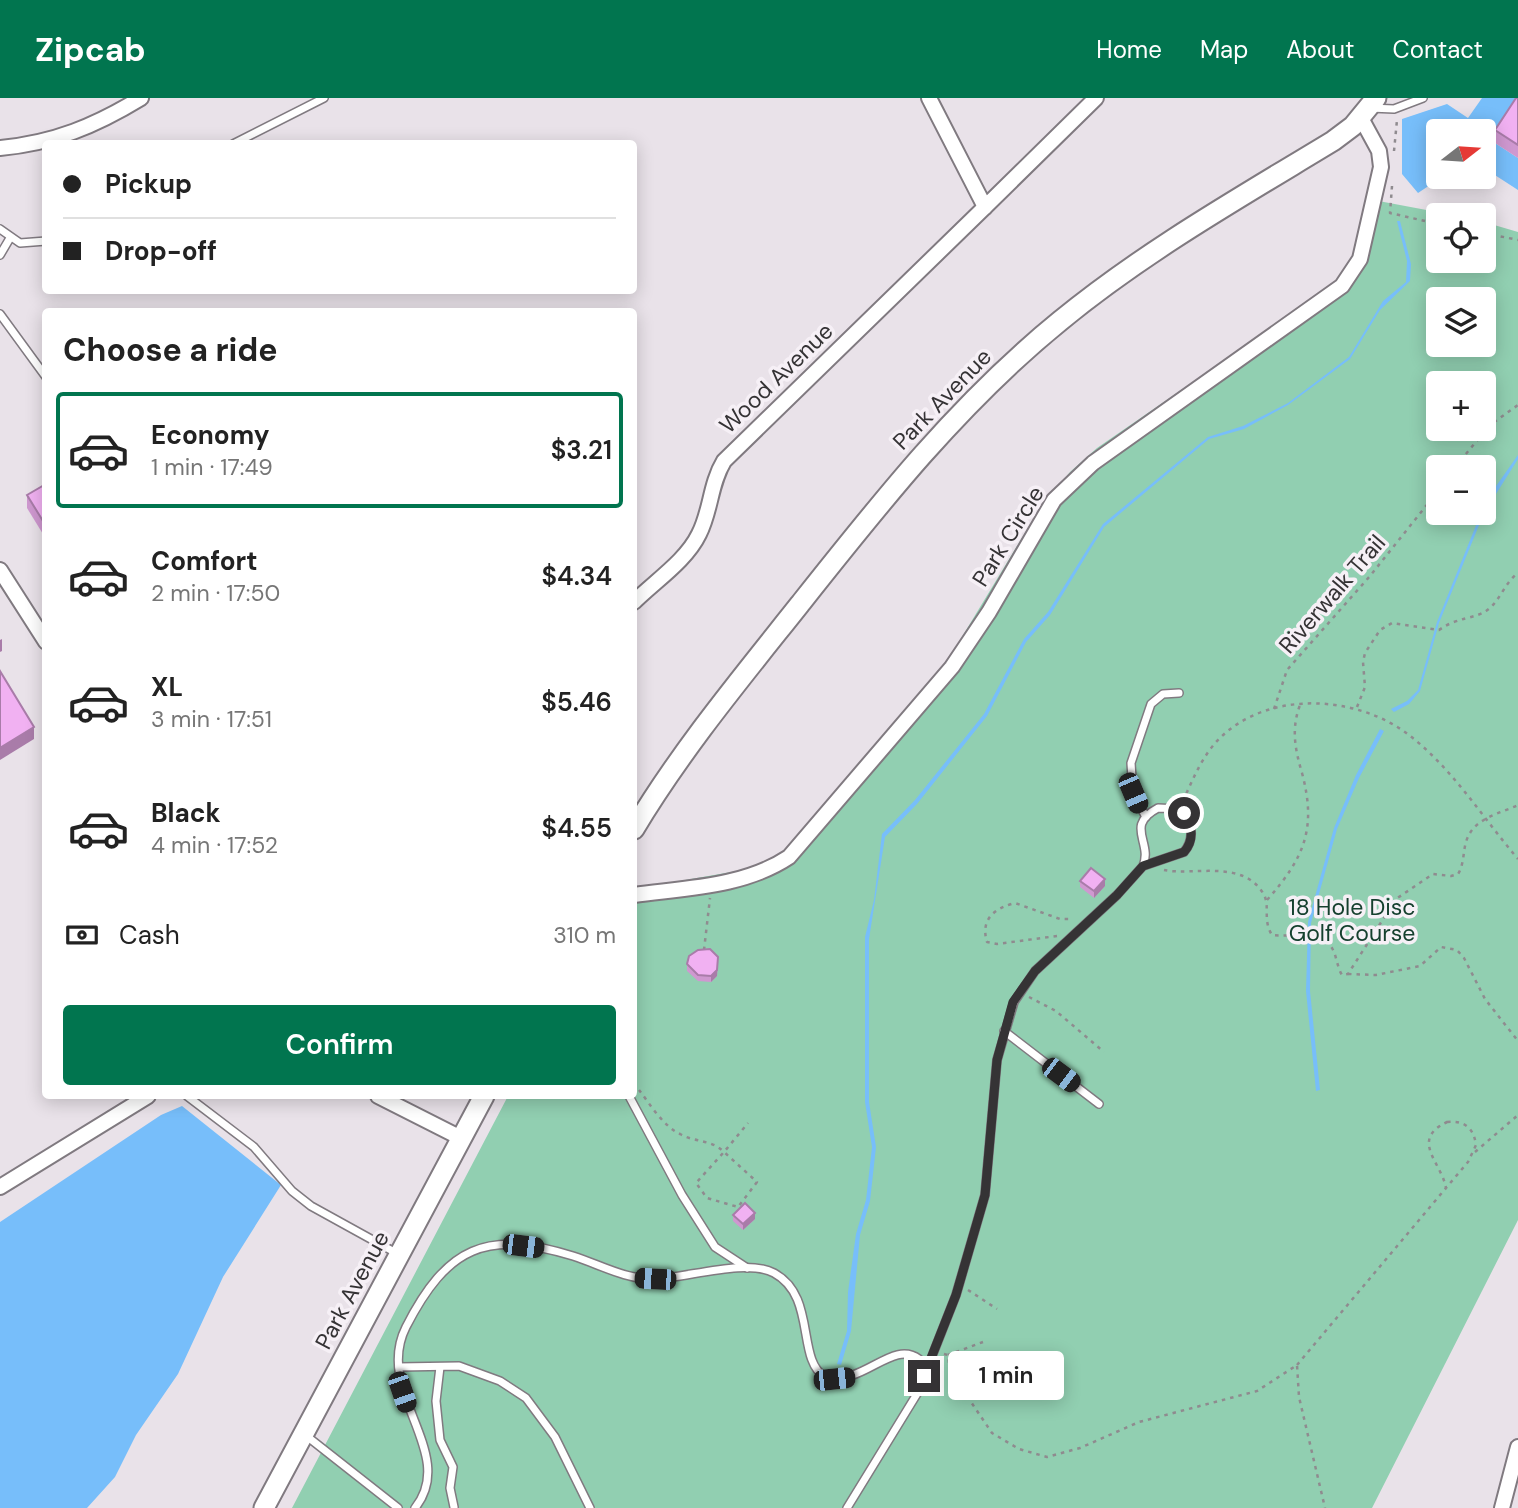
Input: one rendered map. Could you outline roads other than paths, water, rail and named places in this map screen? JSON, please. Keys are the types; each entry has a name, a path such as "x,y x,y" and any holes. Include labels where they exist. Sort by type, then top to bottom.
{"main road":[{"name":"Park Avenue","path":"637,825 698,734 900,478 989,383 1061,320 1127,269 1333,141 1369,108"},
{"name":"Park Avenue","path":"264,1508 482,1099"}],"street":[{"path":"56,140 79,132 141,98"},
{"path":"929,98 985,207"},
{"name":"Wood Avenue","path":"637,599 689,550 698,537 717,473 724,461 1096,98"},
{"name":"Park Circle","path":"637,895 737,880 775,866 801,845 952,667 1054,500 1070,483 1347,280 1360,260 1378,191 1382,162 1369,108"},
{"path":"0,148 42,142"},
{"path":"0,570 42,636"},
{"path":"0,1187 143,1099"},
{"path":"384,1099 461,1138"},
{"path":"1502,1508 1518,1447"}],"lane":[{"path":"241,140 324,98"},
{"path":"1369,108 1394,109 1423,98"},
{"path":"0,229 10,238 32,244 42,242"},
{"path":"0,256 10,238"},
{"path":"0,314 42,372"},
{"path":"1146,817 1133,793 1131,763 1151,704 1163,694 1179,693"},
{"path":"847,1508 920,1389 959,1284 985,1195 997,1060 1004,1031 1020,992 1035,971 1117,895 1143,866 1146,857 1140,828 1146,817 1158,808 1179,809 1189,820 1189,846 1178,856 1143,866"},
{"path":"1004,1031 1099,1104"},
{"path":"191,1099 254,1147 292,1191 311,1206 399,1255"},
{"path":"631,1099 682,1195 715,1247 747,1268"},
{"path":"415,1508 425,1491 428,1462 402,1392 399,1367 402,1338 422,1300 453,1261 478,1247 542,1248 637,1278 655,1279 747,1268 771,1271 790,1286 800,1305 807,1326 810,1356 819,1373 834,1379 849,1378 864,1373 897,1353 905,1352 919,1359 924,1376"},
{"path":"399,1367 458,1366 500,1381 526,1398 555,1437 590,1508"},
{"path":"440,1367 436,1401 440,1440 453,1468 450,1488 454,1507"},
{"path":"304,1434 398,1508"}],"water":[{"path":"1482,98 1518,98 1496,141 1496,119 1426,119 1426,188 1418,193 1402,174 1402,119 1447,104 1468,118"},
{"path":"1496,144 1518,158 1518,190 1496,176"},
{"path":"1397,221 1400,221 1411,264 1410,281 1380,310 1350,359 1288,405 1244,429 1209,439 1104,527 1050,615 1026,642 987,716 917,804 885,837 869,939 869,1102 876,1147 870,1201 860,1235 851,1331 841,1365 837,1364 847,1331 848,1292 856,1234 866,1200 872,1147 865,1102 865,937 874,900 882,834 915,800 984,714 1024,639 1048,612 1103,524 1208,437 1243,426 1288,403 1349,357 1383,301 1406,282 1407,261"},
{"path":"1518,455 1496,494 1496,486"},
{"path":"1476,525 1479,525 1439,623 1420,691 1409,704 1394,712 1391,709 1407,701 1418,690 1437,622"},
{"path":"1380,729 1384,731 1359,778 1337,829 1311,923 1310,991 1320,1090 1316,1091 1306,991 1308,922 1334,828 1356,775"},
{"path":"182,1106 281,1185 223,1277 178,1374 136,1435 115,1477 87,1508 0,1508 0,1222 161,1115"}],"park label":[{"name":"18 Hole Disc Golf Course","path":"1352,920"}]}
